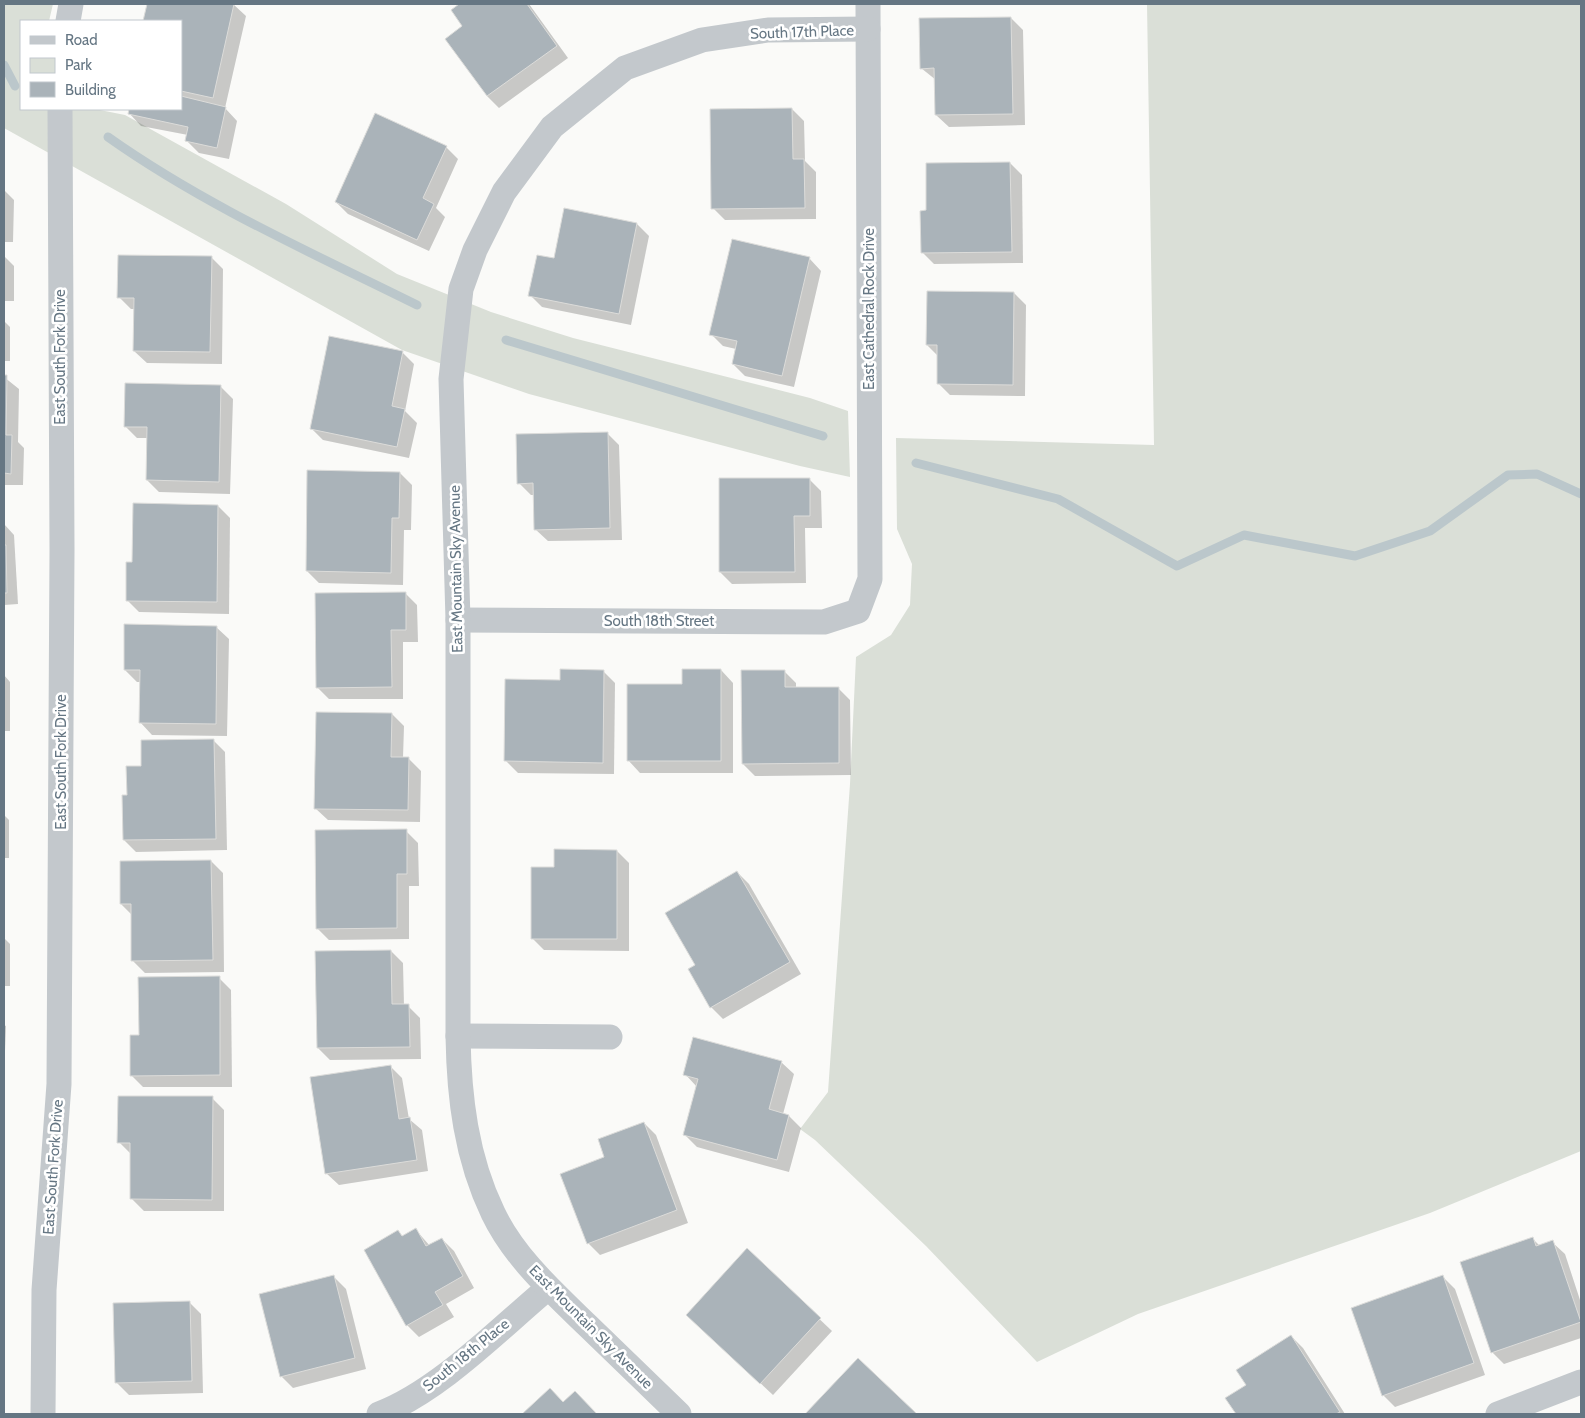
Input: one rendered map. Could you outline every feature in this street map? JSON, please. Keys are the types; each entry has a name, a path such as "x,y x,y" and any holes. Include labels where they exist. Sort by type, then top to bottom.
{"street":[{"path":"68,20 72,4"},
{"name":"East Cathedral Rock Drive","path":"858,611 870,579 868,4"},
{"name":"South 17th Place","path":"552,127 625,68 702,40 768,30 868,29"},
{"name":"East South Fork Drive","path":"43,1414 44,1290 59,1084 62,550 60,110"},
{"name":"East Mountain Sky Avenue","path":"552,127 504,192 474,250 460,289 451,379 458,620 459,1083 464,1124 480,1182 493,1214 516,1250 548,1288 680,1414"},
{"name":"South 18th Street","path":"458,620 824,622 858,611"},
{"path":"458,1036 610,1037"},
{"name":"South 18th Place","path":"379,1414 396,1408 444,1376 548,1288"},
{"path":"1498,1414 1581,1382"}],"green space":[{"path":"4,4 53,4 49,20 20,20 20,110 100,110 125,115 286,204 397,274 491,312 573,338 810,398 848,411 850,477 800,466 529,394 402,350 4,128"},
{"path":"1147,4 1581,4 1581,1151 1430,1213 1138,1314 1037,1362 926,1246 815,1140 800,1129 828,1092 850,784 856,657 891,635 910,605 912,564 897,529 896,438 1154,445"}],"building":[{"path":"147,4 234,4 213,98 182,91 182,20 143,20"},
{"path":"459,4 527,4 557,46 487,96 445,39 462,26 451,10"},
{"path":"1011,17 1013,114 935,115 934,68 920,69 919,18"},
{"path":"182,96 226,107 217,148 185,141 188,127 128,114 129,110 182,110"},
{"path":"792,108 793,159 804,159 805,208 711,209 710,109"},
{"path":"375,113 447,146 423,198 434,204 417,240 335,202"},
{"path":"1010,162 1012,252 921,253 920,211 926,210 926,163"},
{"path":"564,208 637,223 619,314 528,296 537,255 554,258"},
{"path":"732,239 810,257 782,376 732,364 737,341 709,335"},
{"path":"118,255 212,256 210,352 133,351 134,298 117,298"},
{"path":"927,291 1014,292 1013,385 937,384 937,345 926,345"},
{"path":"329,336 403,351 392,406 405,409 397,447 310,429"},
{"path":"4,375 7,375 6,435 12,435 11,474 4,473"},
{"path":"125,383 221,385 219,482 146,480 147,427 124,427"},
{"path":"608,432 610,528 534,530 533,483 517,484 516,434"},
{"path":"307,470 400,472 399,518 392,518 391,573 306,571"},
{"path":"719,478 810,478 810,516 794,516 795,572 719,572"},
{"path":"133,503 218,505 217,602 126,601 126,562 132,562"},
{"path":"4,545 6,545 7,593 4,593"},
{"path":"406,592 406,630 391,630 392,687 316,688 315,593"},
{"path":"124,624 217,626 216,724 139,723 140,670 124,670"},
{"path":"560,669 604,670 603,763 504,761 505,679 560,680"},
{"path":"682,669 721,669 721,761 627,761 627,684 682,684"},
{"path":"741,670 785,670 785,687 839,687 839,763 742,764"},
{"path":"316,712 392,713 391,757 409,757 408,810 314,809"},
{"path":"214,739 216,839 123,840 122,795 127,795 126,766 141,766 141,740"},
{"path":"407,829 407,874 397,874 397,928 316,929 315,830"},
{"path":"554,849 617,850 617,939 531,939 531,867 554,867"},
{"path":"211,860 213,960 131,961 131,904 120,904 120,861"},
{"path":"737,871 790,962 710,1008 688,969 695,965 665,913"},
{"path":"391,950 392,1004 409,1004 410,1047 317,1048 315,951"},
{"path":"220,976 220,1075 130,1076 130,1035 139,1035 138,977"},
{"path":"693,1037 782,1061 769,1109 789,1115 777,1160 683,1135 698,1079 683,1075"},
{"path":"391,1065 399,1119 410,1117 417,1160 325,1174 310,1077"},
{"path":"118,1096 213,1096 212,1200 130,1199 130,1143 117,1143"},
{"path":"644,1122 677,1210 587,1244 560,1174 604,1157 598,1139"},
{"path":"416,1228 426,1246 442,1238 463,1276 435,1292 443,1305 406,1326 364,1250 398,1230 402,1236"},
{"path":"1533,1237 1536,1246 1553,1240 1581,1322 1491,1353 1460,1262"},
{"path":"747,1248 821,1318 760,1384 686,1315"},
{"path":"334,1275 355,1358 280,1377 259,1294"},
{"path":"1443,1275 1474,1363 1382,1396 1351,1308"},
{"path":"190,1301 192,1381 115,1383 113,1303"},
{"path":"1291,1335 1340,1412 1336,1414 1236,1414 1225,1398 1246,1385 1236,1370"},
{"path":"858,1358 917,1414 805,1414"},
{"path":"550,1388 563,1402 575,1391 597,1414 522,1414"}],"waterway":[{"path":"4,65 15,86"},
{"path":"108,137 182,185 220,206 298,247 417,305"},
{"path":"506,340 823,436"},
{"path":"916,463 1058,499 1177,566 1244,535 1355,556 1430,531 1508,475 1537,474 1581,494"}]}
